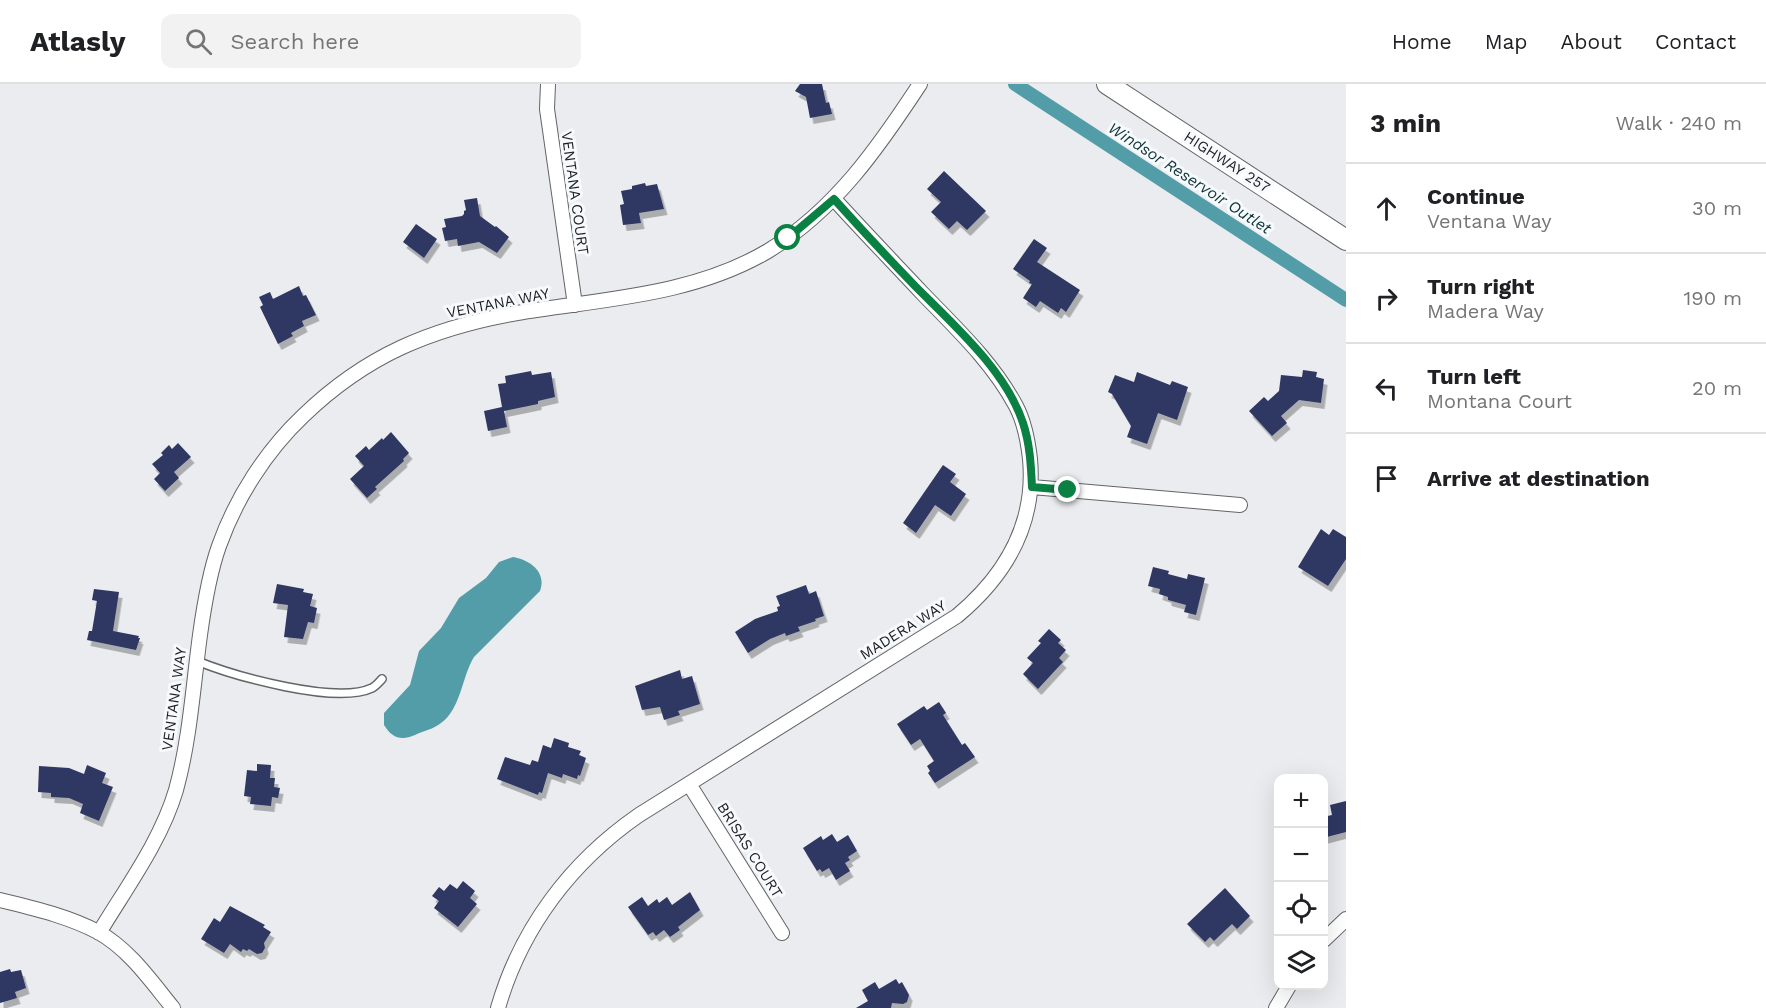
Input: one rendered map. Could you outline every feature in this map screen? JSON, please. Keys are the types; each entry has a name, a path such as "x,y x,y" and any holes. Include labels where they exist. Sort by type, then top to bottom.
{"main road":[{"name":"HIGHWAY 257","path":"1107,84 1346,240"}],"street":[{"name":"VENTANA COURT","path":"548,84 547,109 574,305"},
{"name":"VENTANA WAY","path":"99,933 147,854 170,808 176,789 188,732 209,581 218,548 230,519 252,478 304,414 365,366 404,345 442,331 481,320 671,289 723,273 766,252 788,238 834,199 874,152 920,84"},
{"name":"MADERA WAY","path":"498,1008 517,956 530,932 563,882 578,865 615,832 639,815 957,616 976,600 999,574 1015,545 1029,505 1032,487 1028,443 1017,408 999,378 955,327 834,199"},
{"path":"1032,487 1240,505"},
{"name":"BRISAS COURT","path":"689,784 782,933"},
{"path":"0,900 62,918 99,933 117,946 140,969 173,1008"},
{"path":"1327,936 1346,919"},
{"path":"1276,1008 1287,990"}],"lane":[{"path":"197,660 237,675 316,691 361,692 374,688 382,679"}],"water":[{"path":"513,557 536,568 541,578 540,591 474,657 457,701 448,717 435,727 410,737 401,738 390,733 384,725 384,713 410,685 419,651 441,628 459,598 486,578 499,562"}],"building":[{"path":"800,84 822,84 826,103 829,102 832,114 810,118 806,97 795,91"},
{"path":"944,171 986,211 967,230 957,221 949,229 931,212 941,202 927,189"},
{"path":"645,183 646,186 657,184 664,209 639,213 641,223 623,225 620,205 624,204 621,191"},
{"path":"477,198 480,216 509,237 497,253 479,242 458,246 457,239 445,241 442,228 446,227 444,219 462,216 466,210 464,200"},
{"path":"416,224 437,239 424,258 403,242"},
{"path":"1034,239 1047,248 1037,262 1080,290 1066,312 1061,308 1058,313 1040,301 1036,307 1023,298 1032,284 1013,269"},
{"path":"299,286 316,315 302,321 304,326 291,333 293,336 278,344 260,307 263,305 259,297 270,292 273,299"},
{"path":"1303,370 1317,372 1316,377 1324,379 1321,403 1299,400 1281,416 1287,423 1272,436 1249,411 1264,397 1268,401 1279,391 1281,375 1302,377"},
{"path":"531,371 532,375 551,372 555,397 538,401 538,404 504,411 507,427 488,431 484,411 502,407 498,384 506,383 505,376"},
{"path":"1137,372 1170,385 1172,381 1188,387 1177,420 1158,413 1147,444 1127,437 1131,426 1112,394 1108,392 1115,375 1134,382"},
{"path":"391,432 409,453 403,459 404,461 375,487 377,489 367,498 350,479 364,466 355,456 366,446 369,450"},
{"path":"178,443 191,457 174,472 179,478 165,491 154,479 160,473 152,464 163,455 161,453 169,445 172,449"},
{"path":"943,465 956,474 950,482 966,494 951,516 935,505 916,533 903,523"},
{"path":"1321,529 1329,535 1333,529 1346,537 1346,559 1328,586 1298,567"},
{"path":"1153,567 1187,579 1188,574 1205,578 1196,615 1184,612 1186,605 1168,600 1168,597 1159,594 1160,589 1148,586"},
{"path":"277,584 304,589 303,592 313,594 310,606 317,608 314,623 308,622 303,639 284,637 288,605 273,603"},
{"path":"806,585 809,594 816,591 824,616 798,627 800,631 786,636 785,633 770,639 748,653 735,632 755,619 778,611 777,607 780,606 776,596"},
{"path":"94,589 119,592 113,631 139,636 136,650 87,640 89,631 92,631 97,601 92,600"},
{"path":"1049,629 1061,640 1058,643 1066,650 1059,658 1063,662 1038,689 1023,674 1033,663 1027,658 1041,643 1038,641"},
{"path":"680,670 682,679 692,676 700,704 678,711 680,715 664,720 660,707 642,710 635,686"},
{"path":"939,702 946,713 943,715 962,745 965,743 975,757 935,783 928,773 930,771 927,766 934,761 920,739 911,745 897,724 924,706 927,710"},
{"path":"554,738 569,743 568,747 581,751 579,755 586,758 577,779 563,774 562,778 548,773 542,793 539,792 538,795 497,779 505,757 530,765 532,760 538,762 543,745 551,748"},
{"path":"257,764 271,765 270,778 275,778 274,787 280,788 278,798 272,797 271,806 250,804 251,797 244,796 247,770 257,771"},
{"path":"87,765 106,773 102,783 113,787 99,821 80,813 83,804 69,798 51,797 51,793 38,792 39,766 69,768 84,774"},
{"path":"1346,801 1346,832 1328,837 1328,816 1332,815 1330,805"},
{"path":"832,834 837,842 848,835 857,851 848,857 850,860 845,863 850,871 836,880 829,868 822,872 820,869 817,871 803,848 821,836 823,840"},
{"path":"463,881 475,891 470,898 477,904 458,927 434,908 439,901 432,896 439,887 444,891 450,884 457,889"},
{"path":"1225,888 1250,916 1237,929 1232,924 1214,941 1210,937 1205,942 1187,924"},
{"path":"690,892 700,910 678,927 680,930 670,937 664,930 656,936 653,932 648,935 628,907 642,897 648,906 657,899 659,903 667,897 672,905"},
{"path":"230,906 265,925 263,927 271,932 264,943 265,948 262,953 257,954 249,949 247,951 243,949 241,952 230,944 224,953 201,939 214,918 220,922"},
{"path":"10,969 11,972 21,970 26,988 15,992 17,998 0,1003 0,972"},
{"path":"896,979 899,984 902,982 909,995 907,1002 892,1003 891,1008 856,1008 868,1001 862,990 875,982 879,989"}],"waterway":[{"name":"Windsor Reservoir Outlet","path":"1015,84 1346,300"}],"route":[{"path":"788,238 834,199 955,327 999,378 1023,423 1028,443 1032,487 1068,490"}]}
